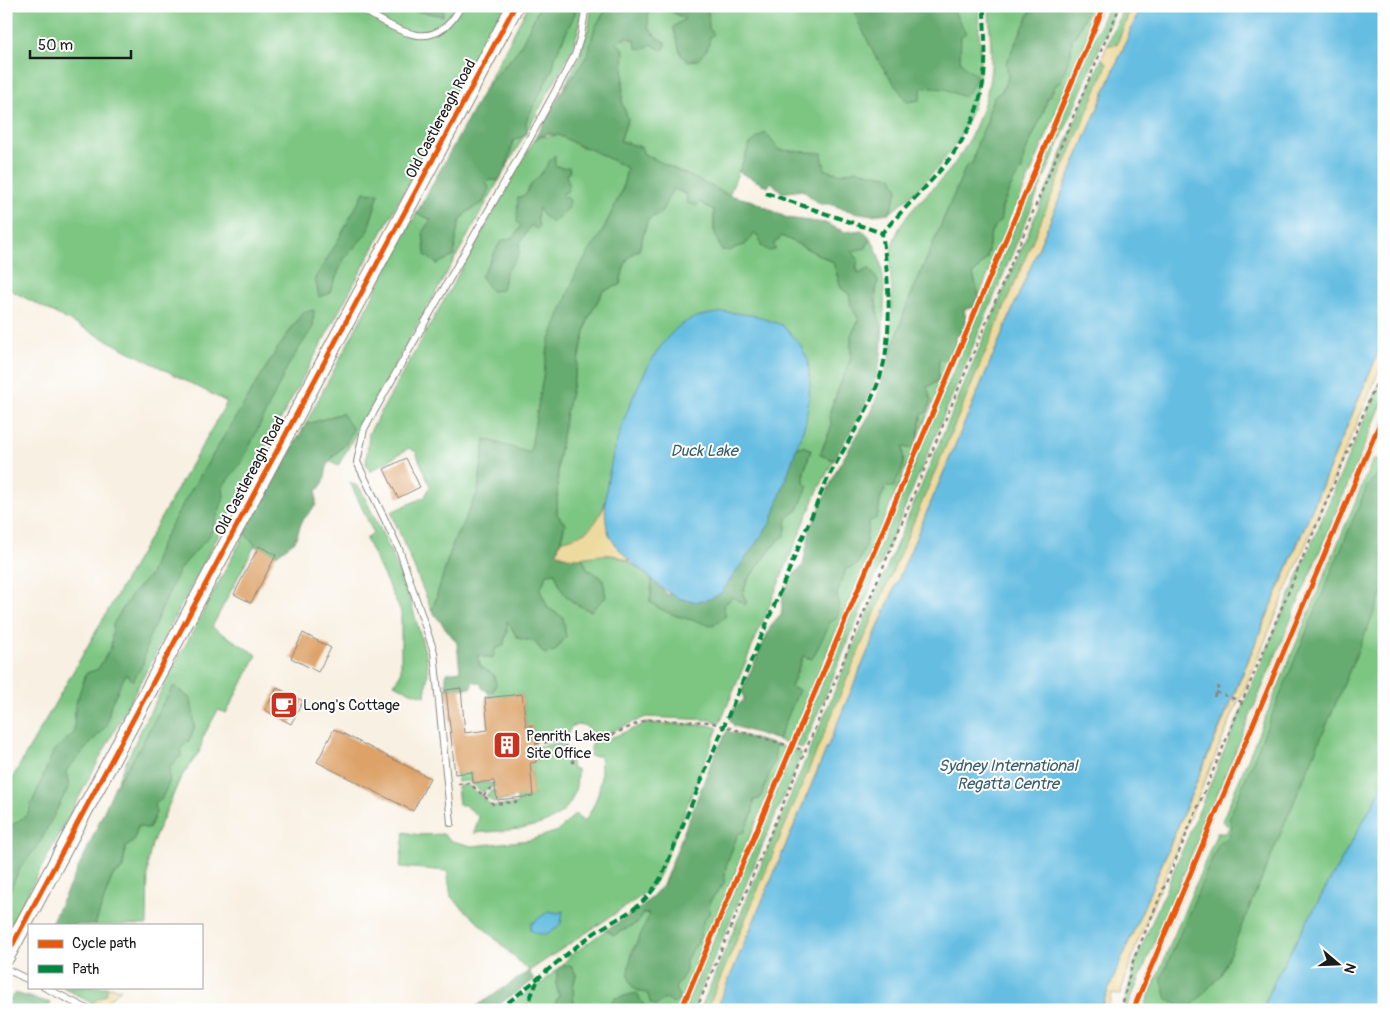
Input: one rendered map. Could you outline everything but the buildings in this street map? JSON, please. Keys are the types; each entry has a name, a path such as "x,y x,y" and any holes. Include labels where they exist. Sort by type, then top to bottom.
{"street":[{"name":"Old Castlereagh Road","path":"6,957 515,6"}],"lane":[{"path":"357,6 405,32 427,37 437,34 446,28 461,6"},
{"path":"451,823 434,652 399,549 357,462 357,456 364,429 575,55 582,35 586,6"},
{"path":"1134,1010 1384,413"},
{"path":"6,969 28,980"},
{"path":"46,988 89,1010"}],"path":[{"path":"696,1010 1120,6"},
{"path":"1121,1010 1133,961 1384,365"},
{"path":"1214,697 1219,686"},
{"path":"1216,692 1242,702"},
{"path":"580,739 609,736 646,720 710,722 806,751"},
{"path":"787,756 794,738"},
{"path":"536,743 563,741 572,756 574,767"},
{"path":"458,784 469,783 493,804 516,802 515,798"},
{"path":"483,796 489,789 495,789"}],"green space":[{"path":"6,6 397,6 443,16 443,6 505,6 293,396 6,934 6,789 227,402 6,288"},
{"path":"397,6 443,6 443,16 401,8"},
{"path":"528,6 540,6 519,49 485,88"},
{"path":"540,6 575,6 575,13 555,57 553,68 526,121 527,134 513,141 507,165 499,181 491,180 486,182 489,188 483,203 462,218 457,231 454,256 437,264 425,255 423,231 431,219 416,214 485,88 519,49"},
{"path":"575,6 581,6 580,24 572,51 527,131 526,121 553,68 555,57 575,13"},
{"path":"591,6 608,6 595,27 587,56 558,98 584,43 588,31"},
{"path":"608,6 649,6 648,27 657,38 665,41 665,48 661,50 651,44 644,49 636,48 635,40 627,37 616,42 624,49 622,103 628,119 620,141 641,147 644,154 729,195 753,201 787,218 825,223 845,232 862,230 870,238 866,248 852,251 858,259 856,269 859,274 869,268 878,281 875,297 881,325 881,357 866,403 834,460 820,455 831,427 830,411 851,357 851,335 859,320 851,305 849,294 841,288 833,262 782,236 774,243 775,250 769,251 761,246 759,236 754,234 745,245 730,251 721,250 714,231 714,210 700,202 697,206 687,203 686,194 673,189 660,214 648,219 639,250 627,260 620,285 603,291 588,319 566,413 558,461 557,514 565,524 557,552 562,556 582,558 587,568 603,579 606,597 591,611 577,605 568,598 561,588 555,573 547,574 540,590 548,608 563,617 566,637 555,651 544,654 535,642 518,638 507,621 507,632 503,646 495,649 493,658 477,655 480,666 494,675 496,684 493,691 488,692 482,688 481,684 473,681 471,688 446,690 446,673 460,671 457,643 432,611 453,543 478,492 485,439 530,453 549,342 577,271 602,232 622,191 627,168 557,135 550,134 534,140 558,98 587,56 595,27"},
{"path":"649,6 670,6 670,11 685,19 678,43 681,55 708,48 708,9 714,6 979,6 980,71 977,93 962,133 950,151 922,184 890,213 898,189 856,170 841,174 824,170 779,150 750,144 729,195 643,154 641,147 620,141 628,119 622,103 624,62 616,41 627,39 639,40 661,49 665,41 657,38 648,27"},
{"path":"670,6 714,6 708,9 709,28 714,34 710,37 708,48 698,60 688,61 681,55 673,27 685,19 670,10"},
{"path":"851,6 951,6 966,33 961,36 960,61 969,71 976,74 973,86 963,97 945,89 922,87 920,100 907,102 875,56"},
{"path":"989,6 1033,6 1006,63 1008,78 1001,92 994,97 988,110 988,120 978,141 973,162 966,167 907,304 889,358 892,314 890,262 892,247 898,230 910,212 948,172 964,149 977,123 986,95 991,67"},
{"path":"1033,6 1089,6 1077,34 1072,38 1071,53 1061,82 1055,86 1048,97 1042,116 1024,155 1022,170 1013,182 1002,207 1001,219 991,232 987,258 973,274 979,296 974,308 964,309 967,323 963,334 956,335 957,348 951,362 939,359 938,381 927,387 931,400 927,412 921,415 914,449 903,447 902,469 894,487 886,487 881,497 877,518 869,521 865,548 857,565 846,569 837,594 839,611 836,619 829,623 812,659 803,656 791,687 799,690 778,740 734,726 730,720 734,708 744,700 742,690 771,626 781,615 783,595 790,578 803,565 810,530 837,469 872,411 907,305 966,166 973,162 978,141 988,120 988,110 994,97 1001,92 1008,78 1006,63"},
{"path":"1089,6 1101,6 979,296 973,274 987,258 991,232 1001,219 1002,207 1013,182 1022,170 1024,155 1042,116 1048,97 1051,95 1071,53 1072,38 1077,34"},
{"path":"1108,6 1117,6 803,748 795,746"},
{"path":"1124,6 1132,6 1117,44 1107,46"},
{"path":"1102,58 1107,65 707,1010 700,1010"},
{"path":"765,132 779,150 822,153 825,170 841,174 856,170 892,177 898,189 890,213 872,215 853,212 829,204 820,204 802,190 782,193 771,182 768,187 739,172 750,144"},
{"path":"524,135 338,466 329,461 347,443 342,413 305,425 416,214 431,219 454,256 457,231 462,218 483,203 486,182 507,165 513,141"},
{"path":"561,135 581,147 588,147 627,168 622,191 549,342 530,454 485,439 478,492 453,543 432,611 391,512 425,497 430,486 416,452 409,448 370,472 366,464 369,433 534,140 540,137"},
{"path":"555,155 555,165 562,168 569,167 570,172 566,175 569,183 567,192 563,193 564,198 567,197 570,200 568,209 552,223 542,215 539,208 537,218 539,227 536,229 531,225 520,243 519,255 506,272 502,290 491,291 481,277 501,241 514,237 521,226 517,222 518,198 526,194 532,183"},
{"path":"673,188 714,210 714,231 730,251 745,245 754,234 775,249 774,243 782,236 833,262 841,288 849,294 851,305 859,320 851,335 851,357 830,411 831,427 820,455 834,460 818,490 720,723 711,720 646,717 608,733 592,734 586,726 578,724 571,727 566,738 536,741 536,738 533,738 532,726 526,726 522,694 489,698 488,692 493,691 477,655 487,658 495,649 503,646 507,632 506,620 518,638 535,642 548,608 540,590 547,574 555,573 603,579 587,568 582,558 604,555 612,556 628,561 652,580 650,602 673,613 683,616 702,616 722,606 733,596 745,605 747,603 743,594 747,581 778,540 785,536 787,518 798,510 808,486 804,484 804,472 811,450 803,446 796,448 804,423 809,397 809,371 801,346 614,448 606,498 597,521 590,530 580,536 561,541 565,524 557,514 558,461 566,413 588,319 603,291 620,285 627,260 639,250 648,219 660,214"},
{"path":"364,192 379,193 367,233 344,259 329,294 319,297 315,278 335,246"},
{"path":"870,238 880,261 884,287 882,340 877,303 878,281 859,274 852,250 866,248"},
{"path":"314,310 313,327 289,364 243,460 223,486 224,498 210,535 179,570 148,640 143,664 133,681 126,674 111,704 107,725 66,771 69,786 39,844 19,870 6,900 6,829 27,815 54,750 74,733 75,706 86,673 98,669 111,647 113,624 132,594 150,575 160,546 182,505 276,351 303,312"},
{"path":"939,359 951,362 918,437 927,387 938,381"},
{"path":"1384,372 1384,399 1127,1008 1124,1004 1136,960"},
{"path":"342,413 353,429 345,443 328,464 323,484 316,491 316,505 302,521 295,541 276,555 261,552 245,533 305,425"},
{"path":"803,446 811,450 804,472 804,483 808,486 798,510 787,518 785,536 778,540 747,581 743,594 747,603 745,605 733,597 723,606 726,616 713,626 664,611 650,602 652,580 668,595 771,522 796,448"},
{"path":"903,447 914,449 788,744 778,740 798,691 791,687 803,656 811,659 829,623 839,611 837,594 846,569 865,548 869,521 877,518 881,497 903,467"},
{"path":"1373,459 1384,461 1384,784 1276,977 1263,1010 1143,1010 1217,833 1226,833 1229,827 1222,821"},
{"path":"1384,467 1384,589 1221,975 1189,1009 1167,1000 1161,978 1219,842 1228,838 1232,827 1229,818 1367,486"},
{"path":"350,482 360,488 387,543 409,596 426,655 428,672 425,696 394,684 401,673 401,612 366,539 373,532"},
{"path":"245,533 255,545 212,627 257,655 226,713 218,710 203,737 200,751 180,779 152,844 148,862 147,924 95,924 112,877 123,869 126,847 134,841 138,826 169,783 170,766 181,756 180,749 190,740 195,726 174,686 141,746 115,786 145,721"},
{"path":"174,686 191,699 194,726 191,737 181,749 181,756 170,766 169,783 161,800 154,803 156,813 149,829 138,826 134,841 126,847 122,869 112,877 95,924 50,924 86,852 115,786 141,746"},
{"path":"647,723 709,725 718,728 661,871 653,885 637,899 529,971 451,897 447,871 400,867 404,832 419,835 443,834 452,841 472,846 530,840 558,831 575,814 584,822 599,790 601,774 600,756 590,756 592,741 610,738"},
{"path":"727,731 776,745 774,762 760,799 754,800 753,812 744,832 738,834 726,866 724,883 710,901 709,914 703,923 699,940 687,958 686,972 675,988 679,996 677,1002 672,1004 668,999 663,1000 657,1006 650,1003 648,994 634,988 628,971 633,951 649,914 643,913 639,922 614,935 606,930 642,907 663,885 711,763"},
{"path":"561,743 570,756 572,769 577,769 575,790 568,805 558,816 527,828 474,833 479,817 465,805 459,805 457,786 468,785 492,806 517,804 517,797 533,796 530,763 536,762 537,746"},
{"path":"776,745 787,748 678,1010 646,1010 637,994 615,998 608,1010 574,1010 573,987 576,975 572,967 563,964 571,955 606,930 614,935 626,929 643,913 649,914 645,929 631,952 635,989 663,1000 668,999 672,1004 679,996 675,988 685,972 687,959 699,940 703,923 709,914 710,901 724,883 726,866 738,833 744,832 753,812 754,800 774,762"},
{"path":"793,750 802,753 692,1010 684,1010"},
{"path":"471,769 473,783 495,783 495,787 488,788 483,793 469,781 457,782 456,774"},
{"path":"495,790 497,800 513,799 493,802 486,796 490,791"},
{"path":"563,964 572,967 576,975 573,987 574,1010 557,1010 556,1001 559,996 556,984 558,968"},
{"path":"558,968 556,984 559,996 556,1001 557,1010 502,1010 543,982"},
{"path":"529,971 534,980 491,1010 471,1010"},
{"path":"65,988 108,988 104,995 91,1003"},
{"path":"15,993 51,1003 48,1010 6,1010 6,1002"},
{"path":"637,993 646,1010 608,1010 615,998"}],"sand":[{"path":"1132,6 1141,6 716,1010 707,1010 1107,65 1102,58 1107,46 1117,44"},
{"path":"1384,339 1382,364 1240,700 1233,697"},
{"path":"606,502 609,534 630,561 614,555 576,558 557,552 561,541 578,536 590,529"},
{"path":"1232,699 1238,702 1137,943 1120,995 1112,994 1107,1010 1100,1010 1227,711 1229,711"},
{"path":"108,988 121,989 105,1003 91,1003 106,995"}],"water":[{"name":"Sydney International Regatta Centre","path":"1141,6 1384,6 1384,339 1100,1010 716,1010"},
{"name":"Duck Lake","path":"728,312 756,316 782,325 800,344 808,360 810,386 806,421 771,522 721,593 709,599 687,601 657,584 626,557 614,543 609,534 605,513 607,485 613,454 623,422 650,362 666,340 681,325 692,319"},
{"path":"1384,784 1384,1010 1263,1010 1276,977"},
{"path":"549,911 558,913 563,911 561,923 558,927 546,934 538,934 530,929 531,924"}],"marked path":[{"path":"766,193 882,233 946,163 960,144 971,123 979,101 985,67 984,6"},
{"path":"498,1010 593,934 639,905 662,876 820,496 874,394 885,357 889,311 882,233"},
{"path":"525,1010 537,982"}],"cycle path":[{"path":"6,957 515,6"},
{"path":"681,1010 1104,6"},
{"path":"1133,1010 1384,413"}],"place":[{"name":"Long's Cottage","path":"284,705"},
{"name":"Penrith Lakes Site Office","path":"507,745"}]}
